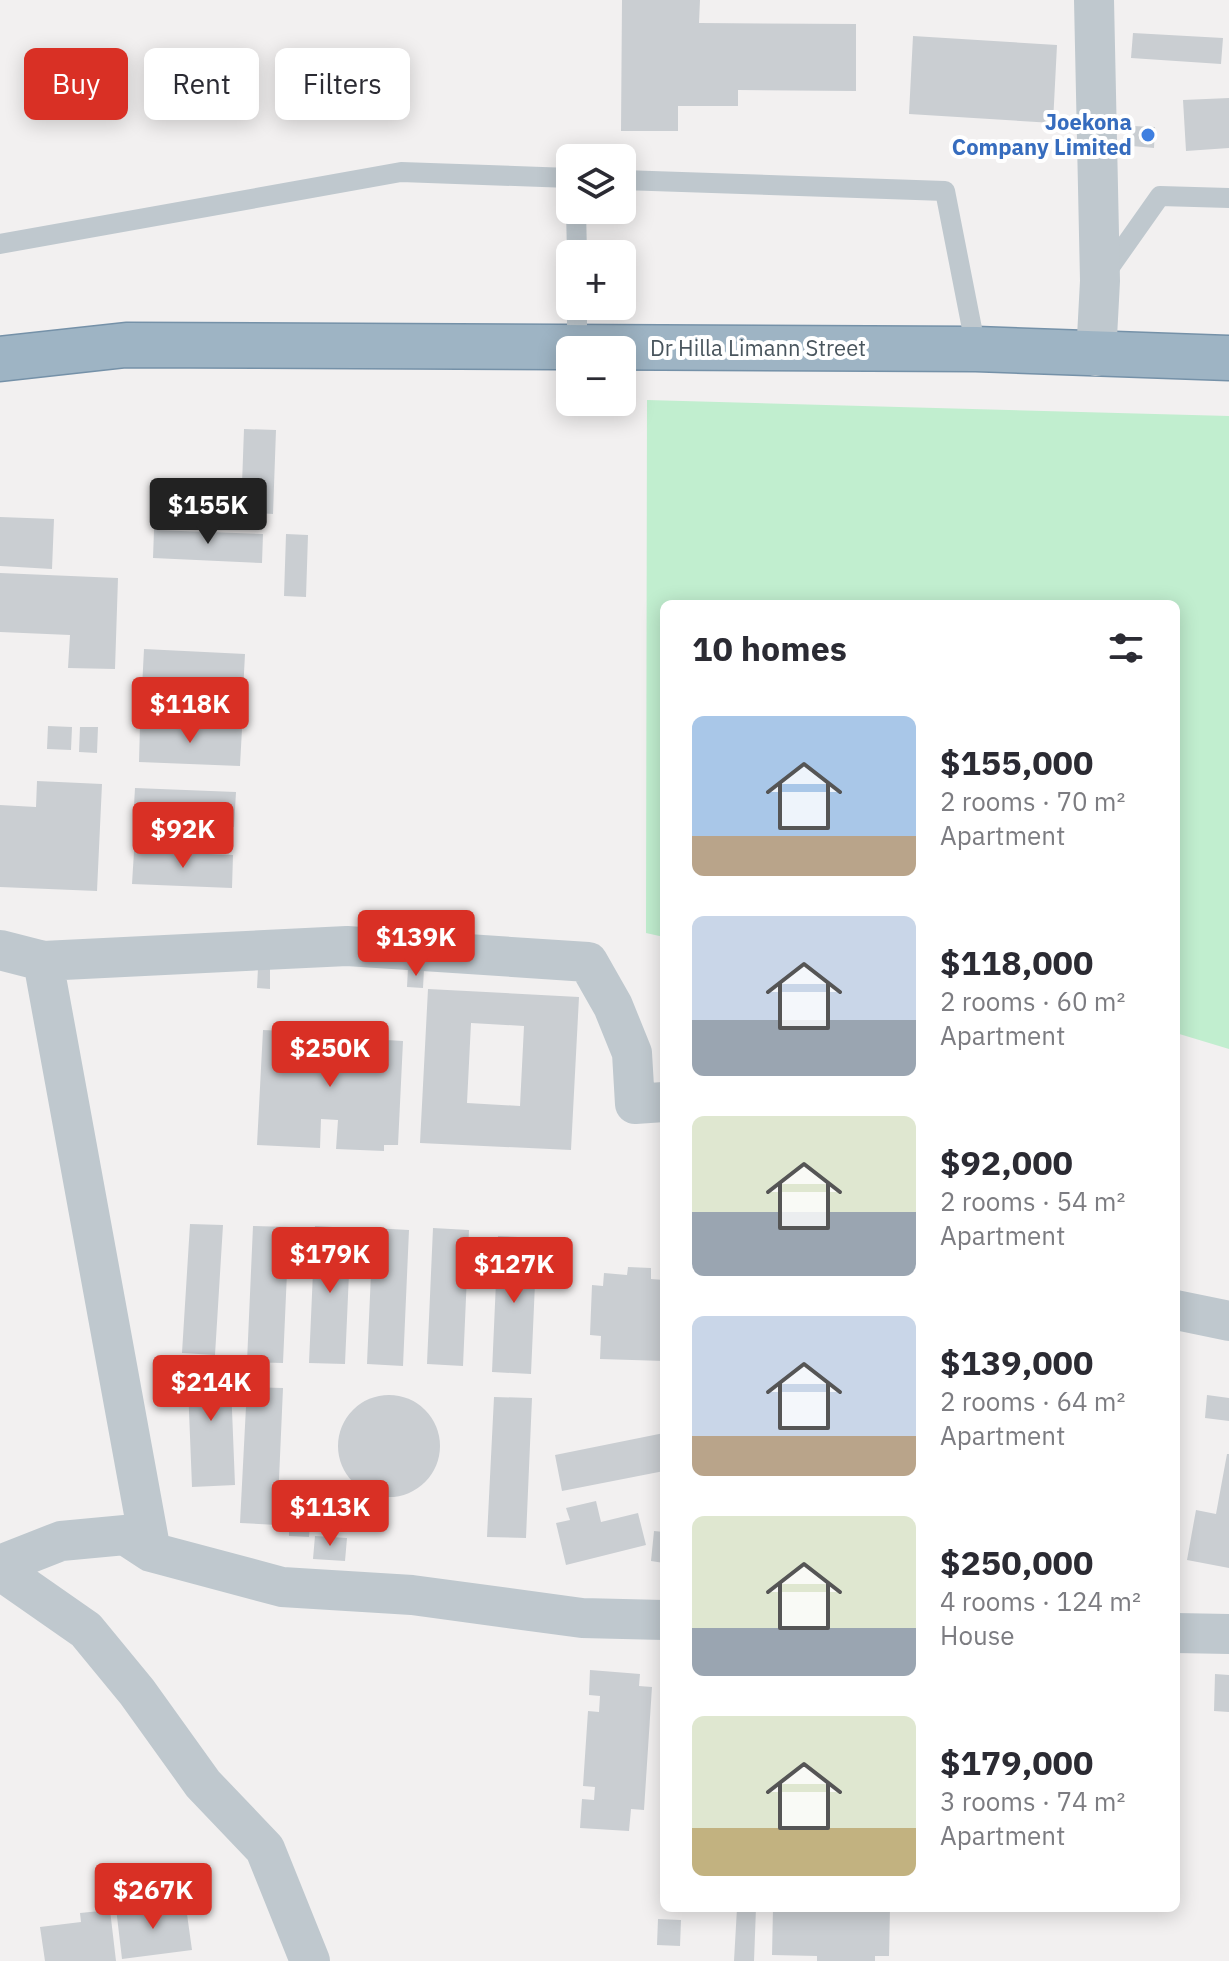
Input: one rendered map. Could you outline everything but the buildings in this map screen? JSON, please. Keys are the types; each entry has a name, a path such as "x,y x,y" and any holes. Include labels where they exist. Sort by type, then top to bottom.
{"highway":[{"name":"Dr Hilla Limann Street","path":"0,359 126,345 577,326 1096,356 1229,358"}],"street":[{"path":"1094,0 1100,281 1096,356"},
{"path":"0,950 43,961 347,946 588,962 613,1006 632,1053 635,1104 660,1102"},
{"path":"43,961 151,1552"},
{"path":"1180,1311 1229,1321"},
{"path":"0,1567 61,1541 125,1535 151,1552 282,1587 412,1595 582,1618 660,1620"},
{"path":"0,1567 86,1630 137,1692 203,1784 265,1849 310,1961"},
{"path":"1180,1633 1229,1634"}],"lane":[{"path":"0,244 401,172 556,178"},
{"path":"636,180 945,191 976,349"},
{"path":"1100,281 1160,196 1229,198"}],"green space":[{"path":"647,400 1229,416 1229,1049 1180,1034 1180,600 660,600 660,936 646,933"}],"place":[{"name":"Joekona Company Limited","path":"1148,135"}]}
